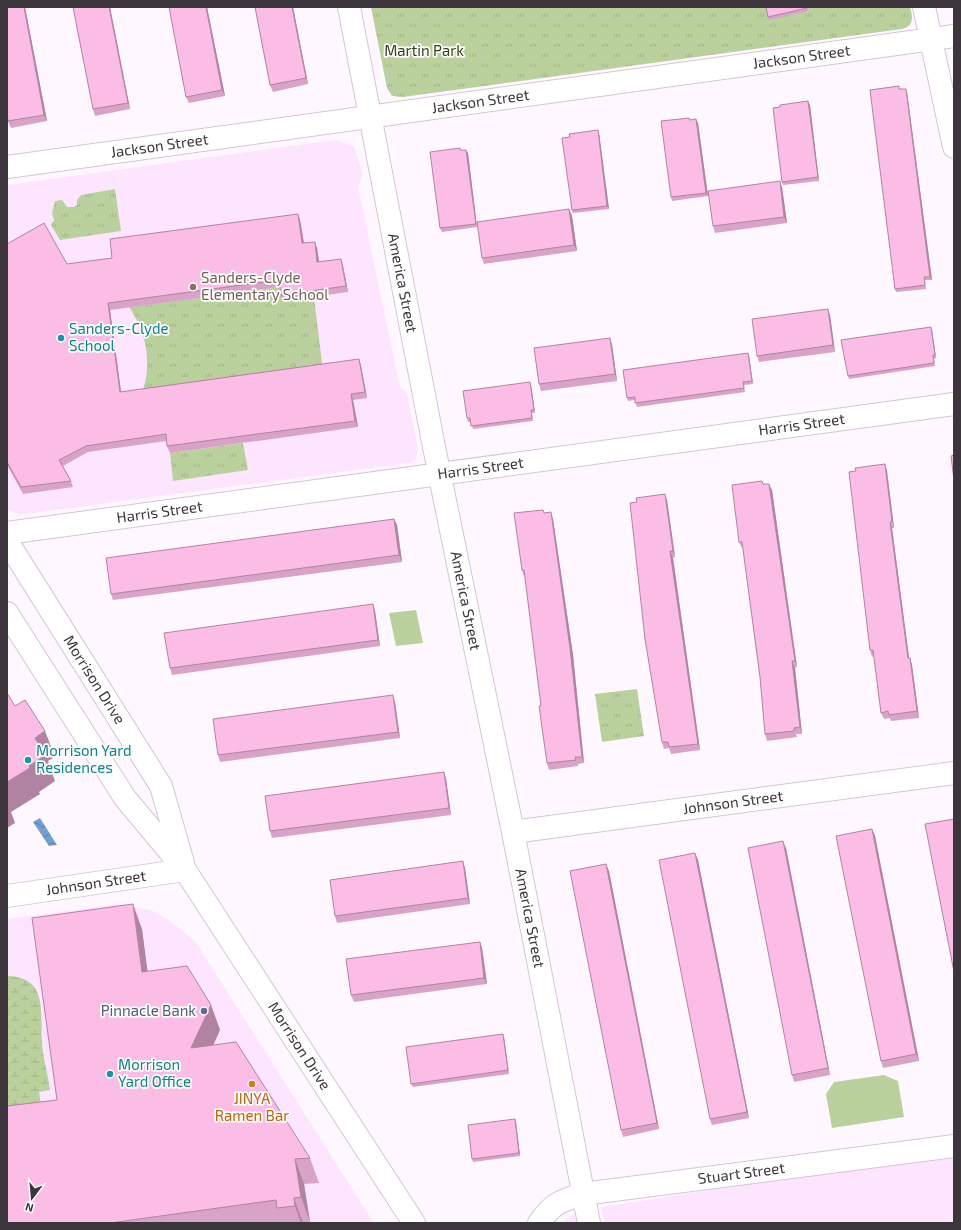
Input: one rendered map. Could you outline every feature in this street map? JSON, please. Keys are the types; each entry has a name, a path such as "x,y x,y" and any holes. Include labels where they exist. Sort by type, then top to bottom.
{"street":[{"name":"America Street","path":"349,7 439,474 513,832 589,1223"},
{"path":"924,7 954,147"},
{"name":"Jackson Street","path":"7,167 954,36"},
{"name":"Harris Street","path":"7,533 954,404"},
{"name":"Morrison Drive","path":"7,541 161,786 185,870"},
{"name":"Morrison Drive","path":"7,613 125,798 185,870 414,1223"},
{"name":"Johnson Street","path":"513,832 954,773"},
{"name":"Johnson Street","path":"7,896 185,870"},
{"name":"Stuart Street","path":"539,1223 550,1208 562,1200 583,1194 954,1146"}],"shaded area":[{"name":"Sanders-Clyde Elementary School","path":"335,140 354,146 363,175 358,187 400,387 407,393 418,449 416,459 409,463 26,514 19,514 7,510 7,185"},
{"name":"Morrison Yard Office","path":"117,904 151,910 170,921 195,941 374,1223 7,1223 39,1092 49,1090 42,1042 42,1010 40,996 33,986 22,979 7,976 7,919"},
{"path":"954,1158 954,1223 604,1223 601,1207 773,1180"},
{"path":"576,1213 578,1223 563,1223 565,1221"}],"green space":[{"name":"Martin Park","path":"371,7 910,7 912,21 909,26 902,29 403,97 392,96 387,88"},
{"path":"115,189 121,231 60,240 51,225 54,220 52,213 55,201 62,200 67,207 74,207 77,205 77,200 81,195"},
{"path":"281,287 283,301 314,297 323,371 143,390 147,368 146,347 140,326 129,307"},
{"path":"243,443 248,470 173,481 170,453"},
{"path":"416,610 423,643 396,646 389,613"},
{"path":"637,689 644,736 602,742 595,694"},
{"path":"7,976 20,978 30,983 40,998 42,1042 50,1090 39,1092 43,1117 7,1121"},
{"path":"884,1075 898,1081 904,1117 832,1128 826,1094 834,1082"}],"water":[{"path":"40,818 57,845 49,846 33,822"}],"building":[{"path":"7,7 24,7 44,115 8,121"},
{"path":"73,7 109,7 128,103 93,109"},
{"path":"169,7 206,7 222,90 186,97"},
{"path":"255,7 292,7 306,78 270,85"},
{"path":"766,7 807,7 807,8 768,17"},
{"path":"899,86 899,89 906,89 930,277 924,277 925,285 895,289 870,90"},
{"path":"808,101 818,177 782,182 773,108 780,107 780,105"},
{"path":"689,118 690,120 696,119 706,193 671,197 661,121"},
{"path":"598,130 607,206 572,210 562,138 570,137 569,134"},
{"path":"460,148 460,150 466,150 476,224 440,228 430,152"},
{"path":"780,181 784,217 713,226 708,191"},
{"path":"569,209 574,245 482,258 477,222"},
{"name":"Sanders-Clyde School","path":"298,214 302,243 315,242 317,262 341,259 346,286 281,295 279,280 108,303 120,392 359,359 365,392 351,394 355,421 167,446 166,434 86,446 59,460 71,481 21,487 7,462 7,244 44,223 67,264 112,258 110,239"},
{"path":"828,309 833,345 757,356 752,319"},
{"path":"931,327 935,355 933,355 934,363 848,376 841,340"},
{"path":"610,338 615,374 539,384 534,348"},
{"path":"748,353 752,381 743,382 744,388 635,403 635,397 627,398 623,370"},
{"path":"530,382 534,410 531,410 532,418 471,426 470,418 467,418 463,391"},
{"path":"954,455 954,480 951,456"},
{"path":"885,464 892,521 890,522 908,658 910,658 917,711 889,715 888,711 881,713 873,650 870,650 849,472 856,471 855,468"},
{"path":"762,481 763,484 769,484 795,661 792,661 800,727 794,728 794,731 765,734 760,677 742,542 739,542 732,485"},
{"path":"665,494 673,551 670,551 698,744 669,747 668,742 662,742 645,639 630,503 637,502 636,498"},
{"path":"543,510 544,513 551,512 570,648 582,757 575,757 576,760 547,763 524,570 522,570 514,513"},
{"path":"394,519 399,555 111,594 106,558"},
{"path":"373,604 378,640 170,668 164,633"},
{"path":"7,693 15,706 25,700 45,731 35,738 46,755 29,766 30,768 7,782"},
{"path":"393,695 398,732 218,755 213,719"},
{"path":"444,772 449,808 270,831 265,796"},
{"path":"954,819 954,972 925,824"},
{"path":"872,829 916,1054 881,1061 836,836"},
{"path":"783,841 828,1068 792,1075 748,848"},
{"path":"695,853 747,1112 710,1119 659,860"},
{"path":"463,861 468,898 335,916 330,880"},
{"path":"606,864 657,1123 621,1130 570,871"},
{"name":"Morrison Yard Office","path":"133,904 142,972 187,966 211,1005 191,1048 236,1042 310,1158 295,1159 301,1197 294,1198 295,1206 277,1208 276,1200 110,1223 7,1223 7,1106 57,1100 32,918"},
{"path":"480,942 484,978 351,995 346,959"},
{"path":"503,1034 508,1070 411,1084 406,1047"},
{"path":"515,1119 519,1153 472,1159 468,1125"}],"place":[{"name":"Sanders-Clyde Elementary School","path":"193,287"},
{"name":"Sanders-Clyde School","path":"61,338"},
{"name":"Morrison Yard Residences","path":"28,760"},
{"name":"Pinnacle Bank","path":"204,1011"},
{"name":"Morrison Yard Office","path":"110,1074"},
{"name":"JINYA Ramen Bar","path":"252,1084"}]}
